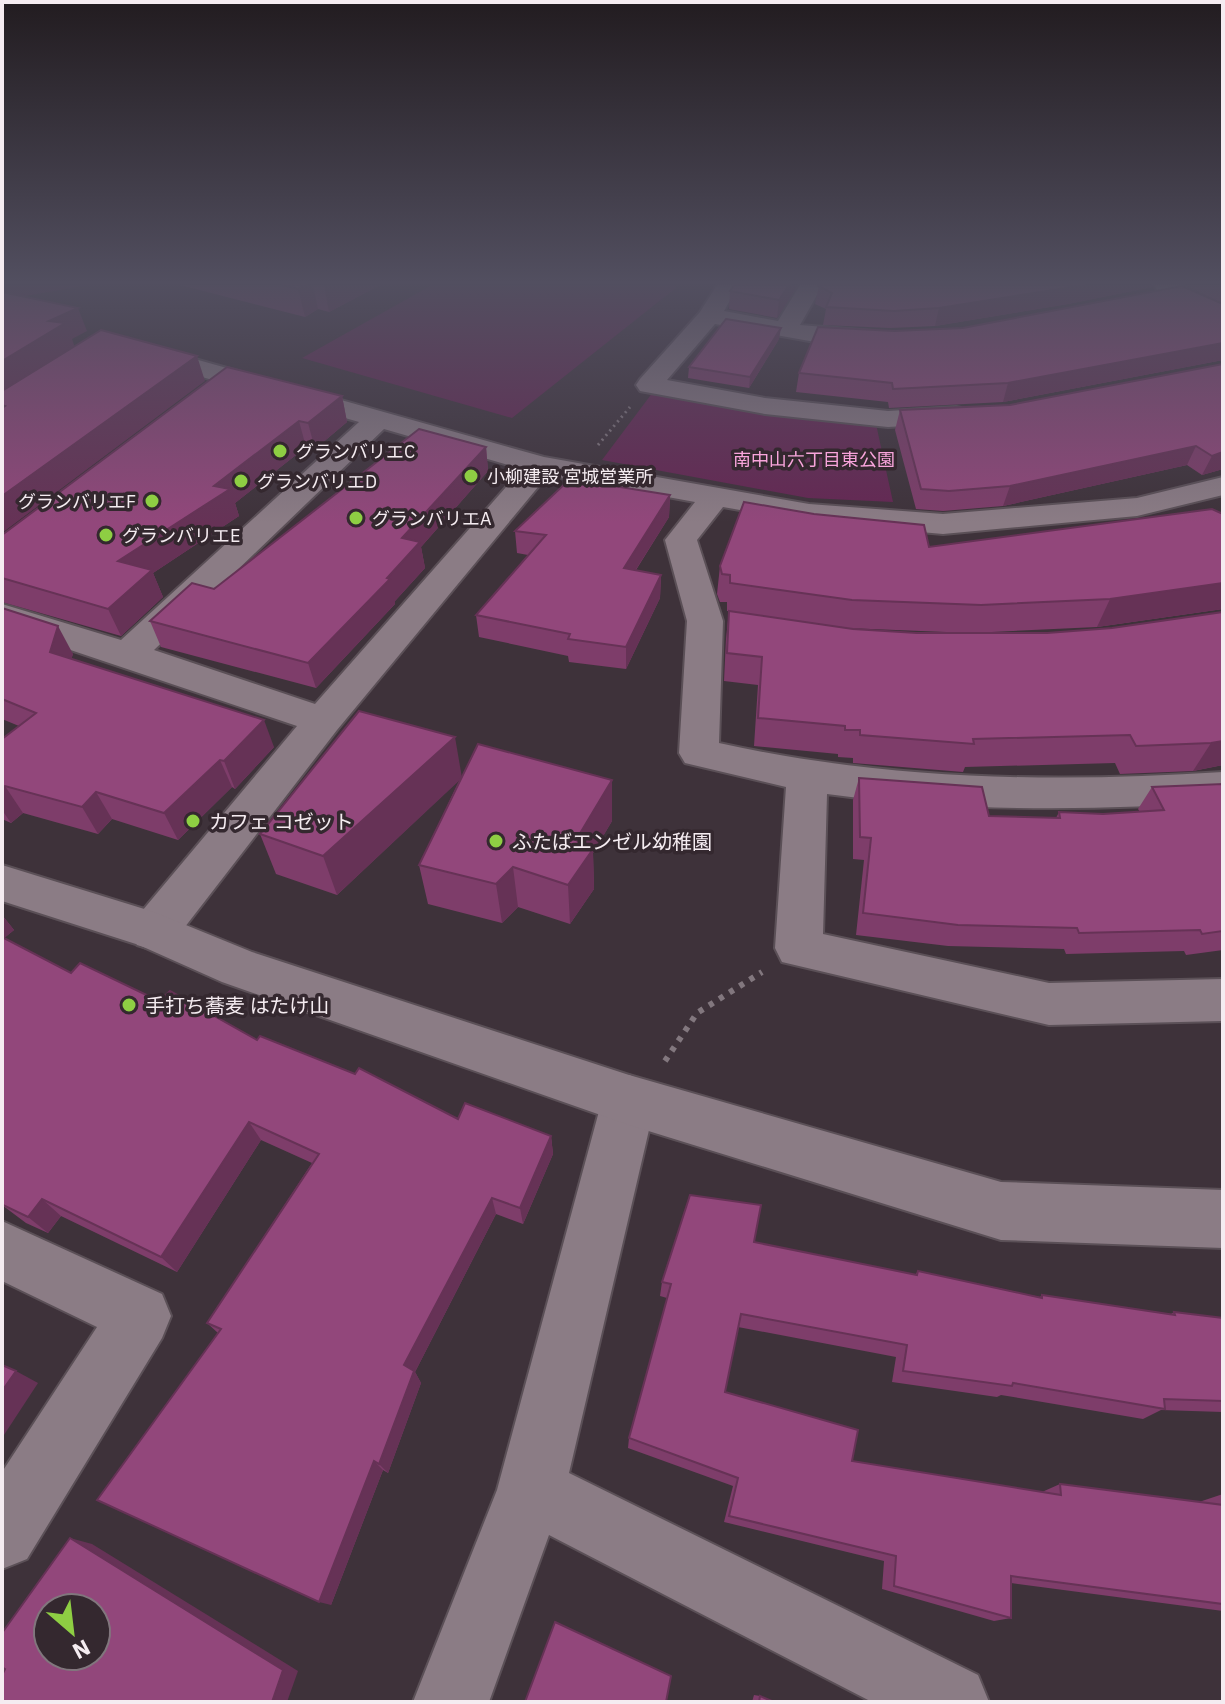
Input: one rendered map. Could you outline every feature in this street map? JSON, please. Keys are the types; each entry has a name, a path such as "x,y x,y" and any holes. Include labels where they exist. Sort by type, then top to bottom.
{"street":[{"path":"182,365 558,468 809,513 943,524 1137,507 1223,486"},
{"path":"649,385 667,365"},
{"path":"205,398 230,379"},
{"path":"649,385 765,406 888,419 988,414"},
{"path":"128,654 380,418"},
{"path":"154,931 323,721 558,468"},
{"path":"715,496 681,540 720,623 699,753 807,776 960,792 1123,795 1223,787"},
{"path":"1172,499 1197,517"},
{"path":"2,615 128,654 323,721"},
{"path":"807,776 799,948 1049,1004 1223,1000"},
{"path":"2,883 154,931 239,968 645,1083 1001,1211 1223,1219"},
{"path":"451,1702 531,1490 645,1083"},
{"path":"2,1250 140,1316 2,1534"},
{"path":"531,1490 951,1702"}],"path":[{"path":"558,468 649,385"},
{"path":"645,1083 697,1013 799,948"}],"green space":[{"path":"325,365 579,365 512,418"},
{"name":"南中山六丁目東公園","path":"653,392 804,419 876,424 893,502 808,498 602,460"}],"building":[{"path":"45,365 185,365 2,496 2,408 5,406 2,405 2,391"},
{"path":"691,365 758,365 750,377 689,367"},
{"path":"803,365 1107,365 1008,383 893,389 892,383 799,373"},
{"path":"1223,365 1223,452 1212,456 1196,446 1010,486 949,491 921,489 900,410 1010,405"},
{"path":"227,367 342,396 308,423 299,421 214,486 230,489 118,561 152,570 108,609 2,578 2,535"},
{"path":"419,429 486,447 402,538 420,542 387,578 390,579 308,663 150,621 192,583 214,589"},
{"path":"570,479 670,495 624,568 661,575 626,647 568,639 570,634 476,615 546,535 515,531"},
{"path":"744,502 814,514 924,525 929,547 1212,509 1223,514 1223,583 1110,599 981,605 852,600 730,583 730,575 722,574 720,566"},
{"path":"2,608 58,626 50,652 264,720 224,761 220,760 164,813 96,792 82,807 5,786 2,788 2,739 36,713 2,699"},
{"path":"729,611 853,629 917,633 1047,633 1112,628 1223,612 1223,741 1136,746 1130,735 973,739 974,744 860,735 860,730 845,730 845,726 758,718 762,657 727,653"},
{"path":"359,711 455,737 323,856 260,834"},
{"path":"478,744 612,780 576,840 593,849 568,885 513,867 496,884 419,865"},
{"path":"859,778 982,787 989,816 1060,818 1059,812 1103,814 1164,810 1152,787 1223,784 1223,931 1202,934 1200,930 1079,933 1077,928 958,925 863,913 871,838 860,837"},
{"path":"2,937 71,973 80,963 159,1001 170,991 257,1040 260,1036 355,1074 359,1068 458,1119 465,1103 551,1136 520,1208 492,1198 404,1365 414,1371 379,1464 374,1461 319,1602 97,1500 221,1329 207,1323 319,1154 249,1122 161,1257 42,1199 28,1217 2,1204"},
{"path":"690,1195 761,1205 754,1242 917,1275 918,1271 1042,1298 1042,1295 1175,1315 1174,1312 1223,1318 1223,1401 1164,1399 1165,1409 1013,1383 1012,1386 903,1371 907,1345 741,1314 725,1392 858,1430 852,1461 1061,1495 1060,1484 1223,1505 1223,1604 1011,1576 1011,1618 894,1586 896,1556 729,1516 738,1478 629,1438 671,1284 662,1282"},
{"path":"2,1365 16,1371 2,1391"},
{"path":"70,1538 283,1670 272,1702 2,1702 2,1675 5,1669 2,1667 2,1633"},
{"path":"555,1622 671,1676 666,1702 525,1702"},
{"path":"760,1696 774,1702 759,1702"}],"place":[{"name":"グランバリエC","path":"280,451"},
{"name":"小柳建設 宮城営業所","path":"471,476"},
{"name":"グランバリエD","path":"241,481"},
{"name":"グランバリエF","path":"152,501"},
{"name":"グランバリエA","path":"356,518"},
{"name":"グランバリエE","path":"106,535"},
{"name":"カフェ コゼット","path":"193,821"},
{"name":"ふたばエンゼル幼稚園","path":"496,841"},
{"name":"手打ち蕎麦 はたけ山","path":"129,1005"}]}
